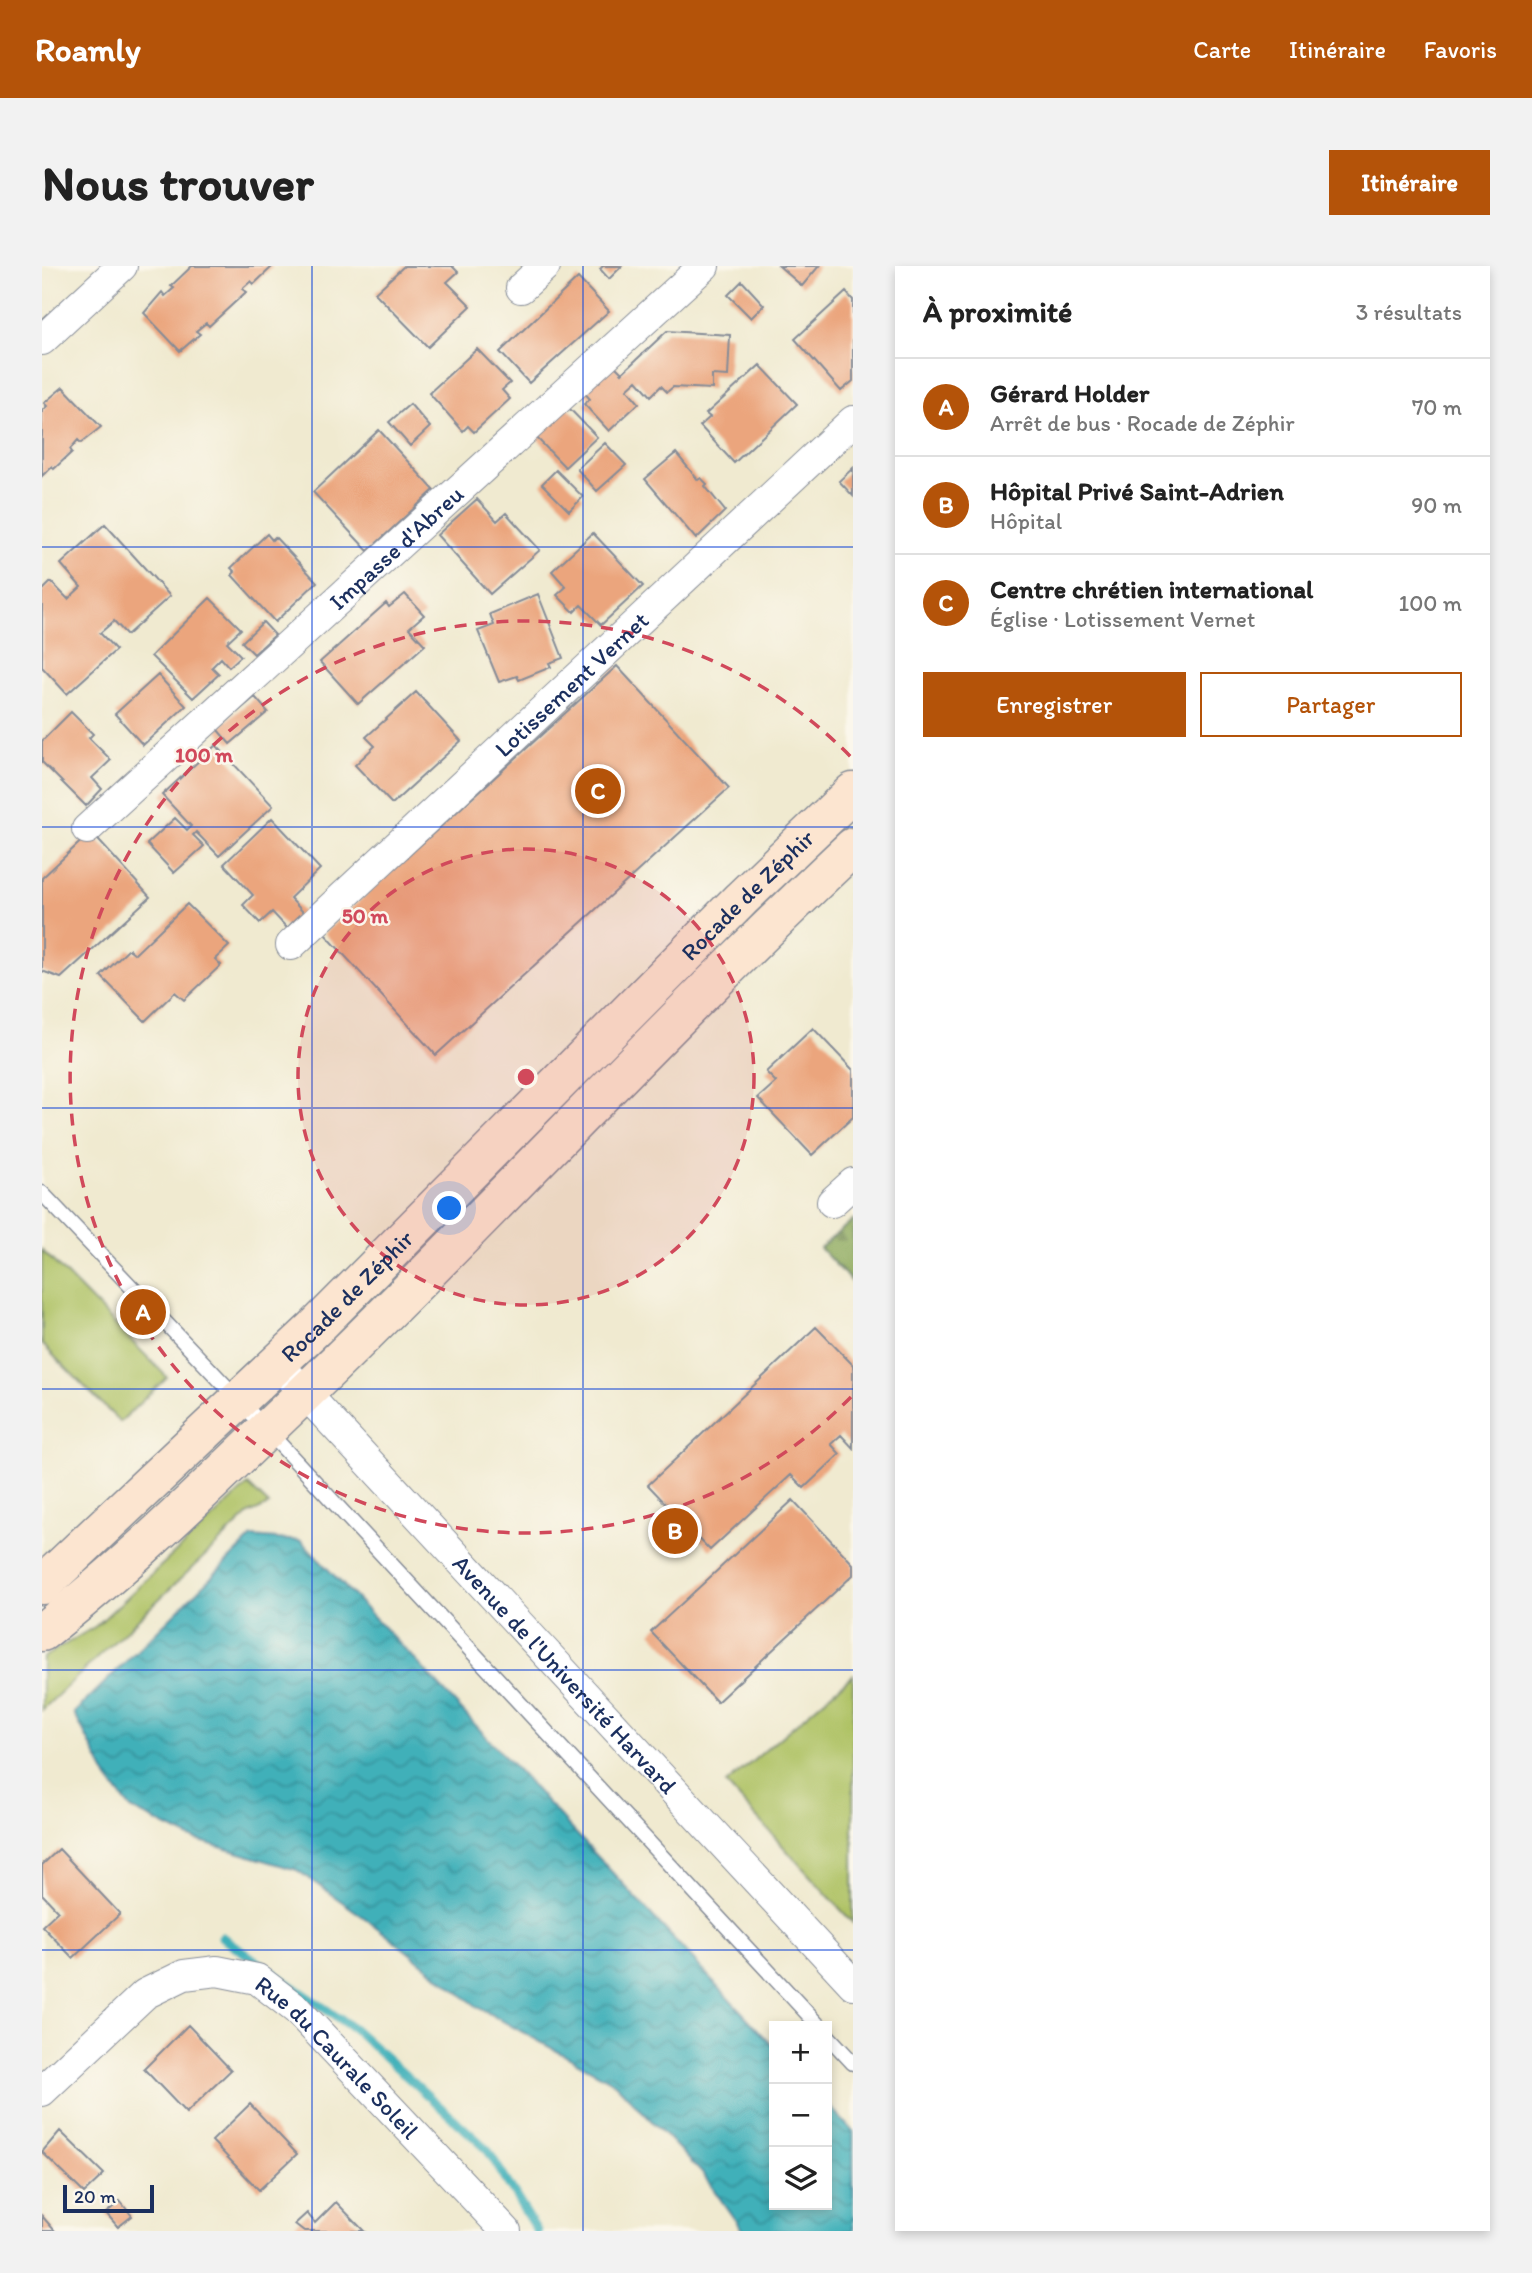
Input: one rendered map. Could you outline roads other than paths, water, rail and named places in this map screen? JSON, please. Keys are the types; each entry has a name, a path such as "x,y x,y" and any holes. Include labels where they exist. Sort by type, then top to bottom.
{"main road":[{"name":"Rocade de Zéphir","path":"42,1585 324,1319 741,899 853,792"},
{"name":"Rocade de Zéphir","path":"42,1632 100,1586 353,1348 622,1074 853,847"}],"street":[{"path":"42,340 122,266"},
{"path":"522,288 545,266"},
{"name":"Impasse d'Abreu","path":"87,829 704,266"},
{"name":"Lotissement Vernet","path":"291,945 853,421"},
{"name":"Avenue de l'Université Harvard","path":"277,1363 853,1984"},
{"name":"Rue du Caurale Soleil","path":"42,2091 145,1994 184,1975 217,1971 257,1979 296,2009 506,2231"}],"lane":[{"path":"42,1193 267,1430 814,2021"},
{"path":"832,2040 853,2063"}],"water":[{"path":"252,1537 301,1541 417,1662 769,2042 769,2210 832,2210 832,2109 853,2132 853,2231 743,2231 702,2173 615,2083 479,2008 365,1918 297,1870 190,1838 131,1809 108,1779 74,1713"}],"waterway":[{"path":"222,1937 354,2029 487,2149 537,2231"}],"place":[{"name":"Centre chrétien international","path":"598,791"},
{"name":"Gérard Holder","path":"143,1312"},
{"name":"Hôpital Privé Saint-Adrien","path":"675,1531"}]}
